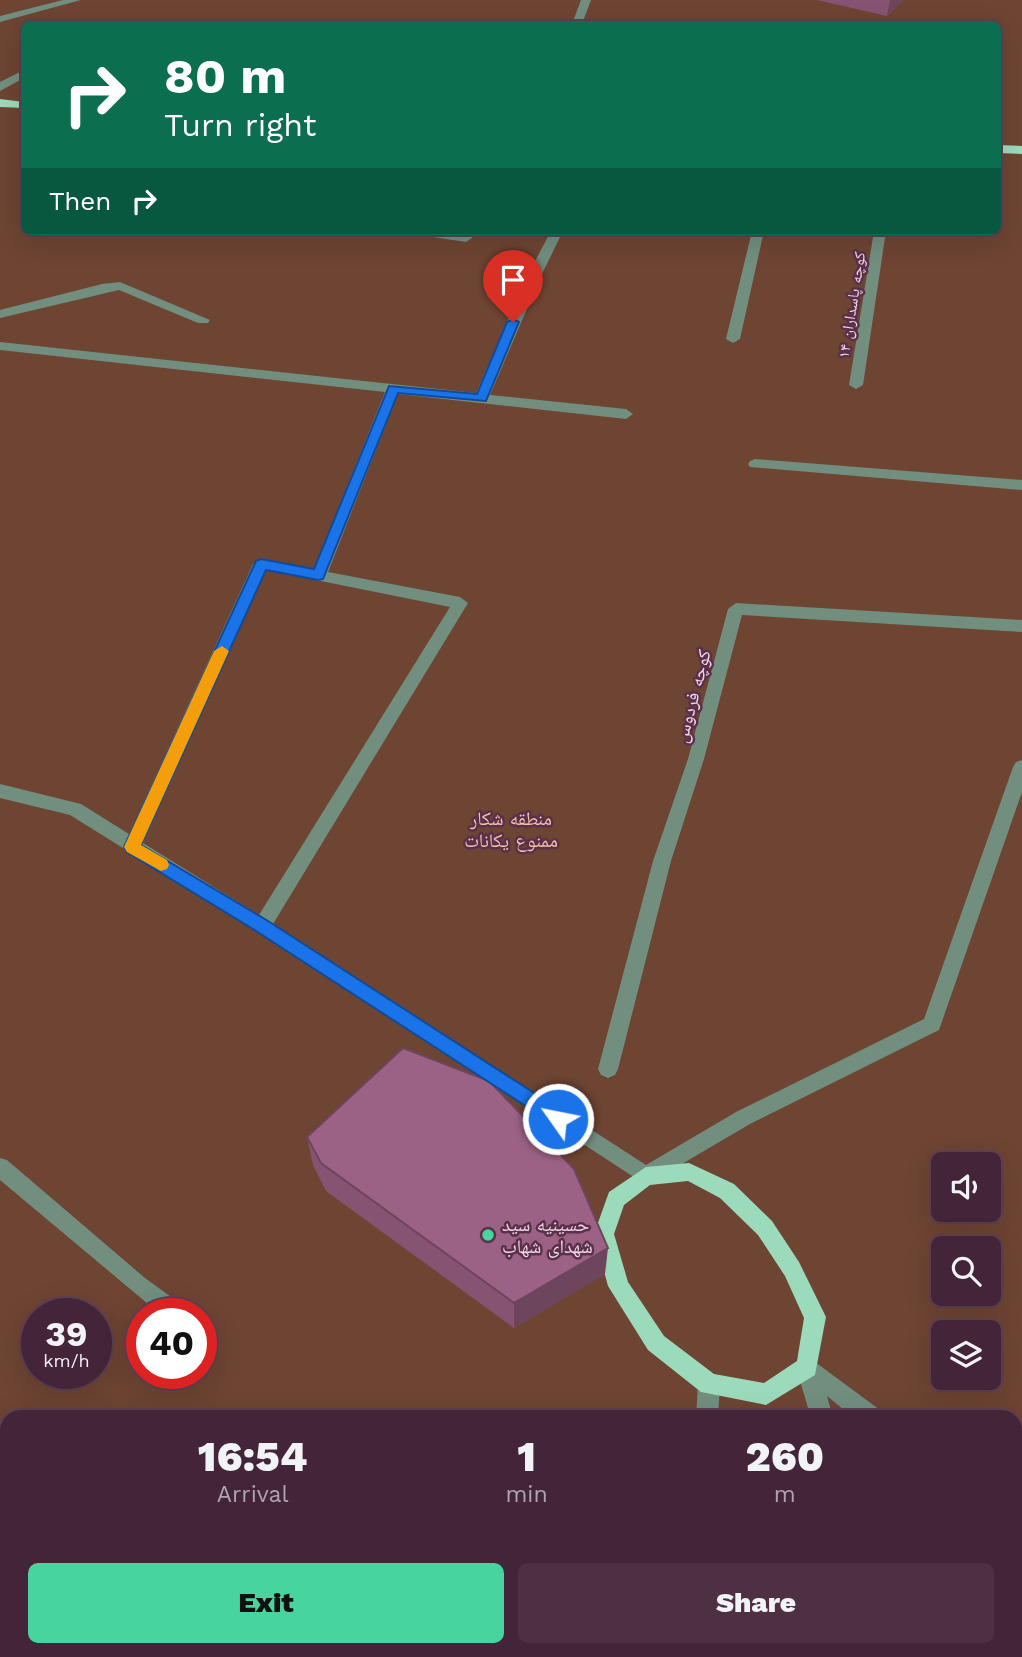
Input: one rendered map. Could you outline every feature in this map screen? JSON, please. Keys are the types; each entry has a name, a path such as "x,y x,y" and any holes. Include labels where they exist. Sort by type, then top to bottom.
{"main road":[{"path":"0,103 21,105"},
{"path":"1001,149 1022,150"},
{"path":"689,1172 727,1191 765,1228 792,1269 815,1317 807,1367 765,1394 709,1384 656,1343 619,1286 604,1234 616,1199 646,1176 689,1172"}],"street":[{"path":"0,19 76,0"},
{"path":"578,21 586,0"},
{"path":"0,87 21,75"},
{"path":"444,235 466,239"},
{"path":"481,398 554,235"},
{"path":"733,339 757,235"},
{"name":"کوچه پاسداران ۱۴","path":"856,385 879,235"},
{"path":"0,314 102,288 120,286 202,320"},
{"path":"0,346 626,414"},
{"path":"318,575 393,389"},
{"path":"755,464 1022,485"},
{"path":"132,847 261,564 460,603 262,926"},
{"name":"کوچه فردوس","path":"608,1069 662,861 696,759 736,609 1022,626"},
{"path":"0,791 75,809 262,926 646,1176 743,1118 932,1024 1022,767"},
{"path":"0,1167 155,1298"},
{"path":"807,1367 820,1410"},
{"path":"807,1367 862,1410"},
{"path":"707,1410 709,1384"}],"green space":[{"name":"منطقه شکار ممنوع یکانات","path":"0,0 1022,0 1022,1410 0,1410"}],"building":[{"name":"حسینیه سید شهدای شهاب","path":"403,1048 489,1081 574,1169 608,1248 514,1303 321,1163 307,1137"}],"slow traffic":[{"path":"161,865 132,847 222,651"}],"place":[{"name":"حسینیه سید شهدای شهاب","path":"488,1235"}],"route":[{"path":"513,322 481,398 393,389 318,575 261,564 132,847 262,926 558,1119"}]}
